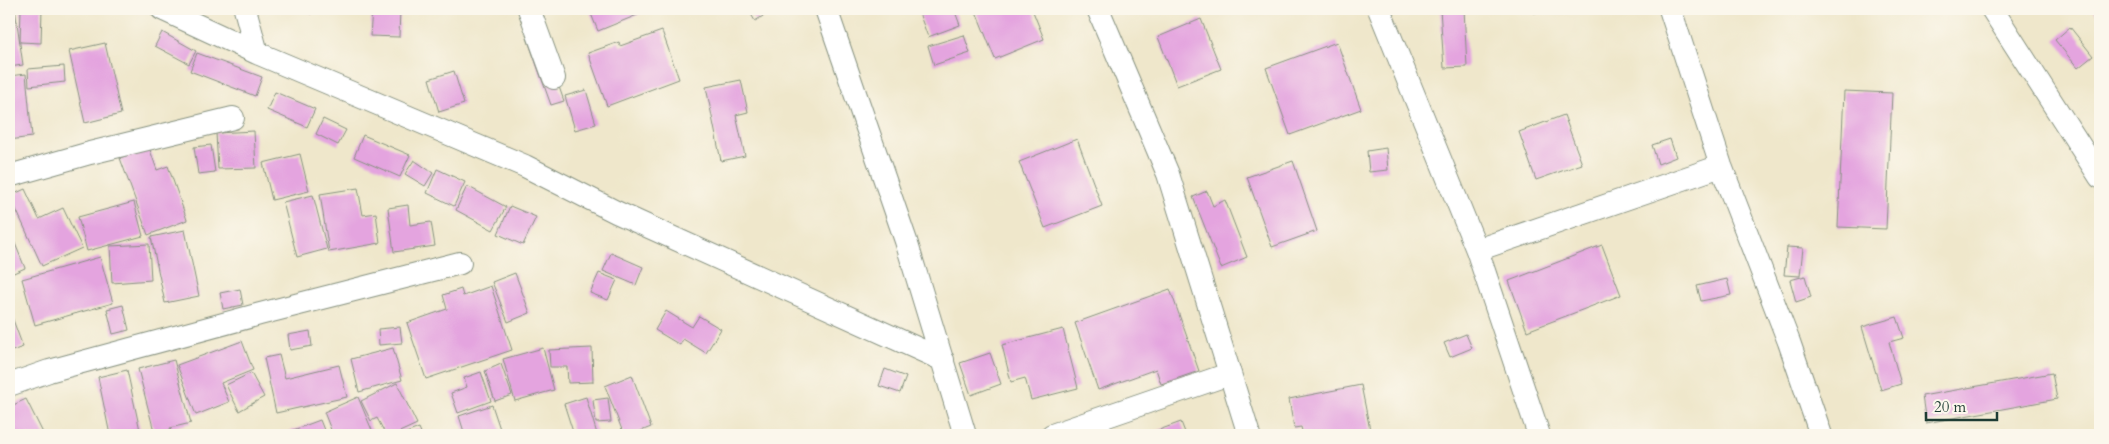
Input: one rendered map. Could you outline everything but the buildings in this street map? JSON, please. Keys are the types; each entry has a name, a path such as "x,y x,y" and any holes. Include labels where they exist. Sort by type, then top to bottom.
{"street":[{"path":"162,9 257,53 525,166 616,212 943,360"},
{"path":"245,9 257,53"},
{"path":"529,9 554,78"},
{"path":"826,9 906,240 965,435"},
{"path":"1098,9 1168,174 1249,435"},
{"path":"1379,9 1476,250 1538,435"},
{"path":"1670,9 1721,166 1789,342 1821,435"},
{"path":"1992,9 2100,177"},
{"path":"9,176 233,118"},
{"path":"1476,250 1721,166"},
{"path":"9,385 49,371 460,263"},
{"path":"1052,435 1229,374"}]}
